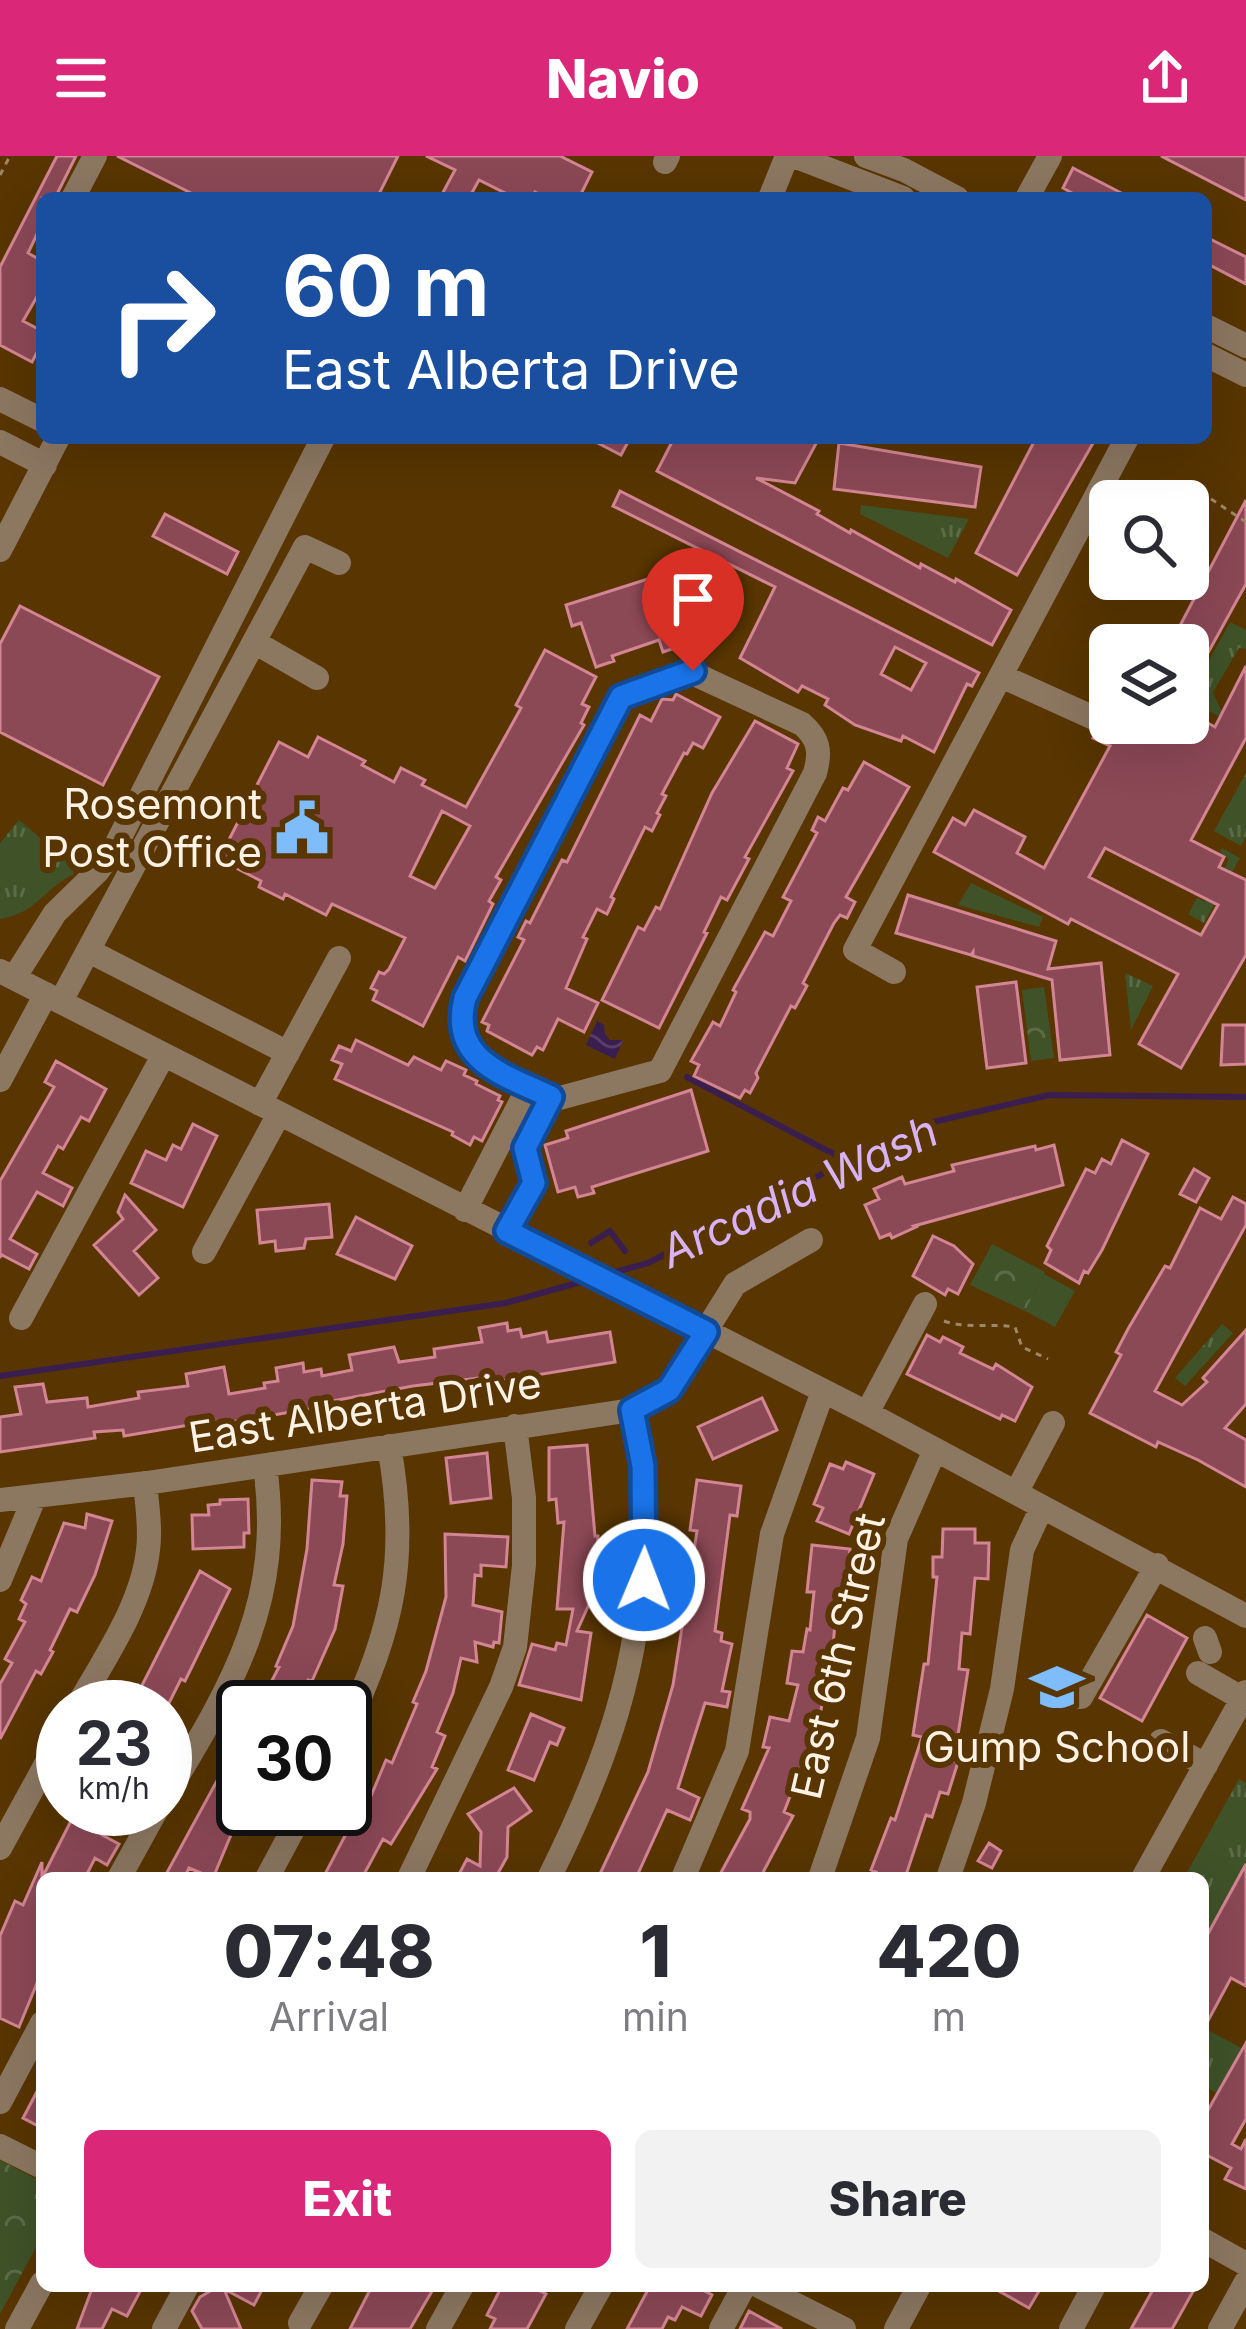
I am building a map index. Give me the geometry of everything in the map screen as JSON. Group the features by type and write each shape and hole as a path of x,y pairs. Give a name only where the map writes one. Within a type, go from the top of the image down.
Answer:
{"street":[{"path":"77,192 95,156"},
{"path":"773,192 790,156 887,192"},
{"path":"866,156 946,192"},
{"path":"1030,192 1050,156"},
{"path":"1212,331 1243,356"},
{"path":"1212,355 1243,356"},
{"path":"0,399 36,417"},
{"path":"0,442 44,465"},
{"path":"0,550 55,444"},
{"path":"320,444 114,849 7,975 867,1413 1246,1616"},
{"path":"1105,480 1124,444"},
{"path":"894,972 855,950 1089,510"},
{"path":"0,1079 89,951 304,547 339,563"},
{"path":"254,642 317,678"},
{"path":"465,1210 498,1146 540,1092 660,1071 815,773 819,747 802,724 688,671 621,697 465,998 453,1033 471,1053 540,1092"},
{"path":"1001,676 1089,716"},
{"path":"89,951 288,1053"},
{"path":"204,1252 270,1109 288,1053 339,958"},
{"path":"21,1318 163,1055"},
{"path":"507,1231 534,1183 525,1148 540,1092"},
{"path":"498,1146 529,1164"},
{"name":"East Alberta Drive","path":"0,1500 265,1466 632,1410 669,1390 734,1284 812,1240"},
{"path":"867,1413 934,1312"},
{"path":"685,1872 736,1751 772,1534 823,1391"},
{"path":"552,1872 610,1742 636,1646 644,1580 645,1508 639,1434 632,1410"},
{"path":"1016,1493 1053,1423"},
{"path":"412,1872 501,1687 514,1647 524,1565 524,1498 515,1426"},
{"path":"367,1680 385,1638 399,1564 389,1446"},
{"name":"East 6th Street","path":"822,1872 868,1738 896,1539 934,1452"},
{"path":"192,1751 224,1697 256,1623 271,1507 265,1466"},
{"path":"91,1680 145,1569 150,1526 145,1483"},
{"path":"0,1580 34,1496"},
{"path":"950,1872 974,1803 1002,1689 1022,1550 1042,1507"},
{"path":"1081,1697 1157,1565"},
{"path":"1146,1872 1244,1695 1204,1654"},
{"path":"1160,1742 1206,1765"},
{"path":"0,1848 36,1782"},
{"path":"122,1872 142,1836"},
{"path":"270,1872 290,1836"},
{"path":"0,2102 36,2034"},
{"path":"0,2146 36,2164"},
{"path":"1209,2243 1246,2264"},
{"path":"1220,2329 1246,2282"},
{"path":"17,2329 37,2292"},
{"path":"164,2329 184,2292"},
{"path":"300,2323 318,2292"},
{"path":"438,2329 459,2292"},
{"path":"577,2329 598,2292"},
{"path":"721,2329 741,2292"},
{"path":"771,2292 844,2329"},
{"path":"896,2329 917,2292"},
{"path":"1071,2329 1091,2292"}],"path":[{"path":"0,175 10,156"},
{"path":"1211,499 1246,522"},
{"path":"934,1312 957,1326 988,1322 1015,1327 1022,1347 1048,1359"}],"green space":[{"path":"861,505 969,519 948,558 860,514"},
{"path":"1230,622 1246,630 1246,649 1239,648 1213,692 1225,720 1209,711 1209,660"},
{"path":"1246,773 1246,836 1241,846 1214,831"},
{"path":"19,820 68,861 74,874 23,912 0,919 0,843"},
{"path":"1222,848 1240,858 1204,923 1188,914 1197,898 1205,902 1229,859 1220,852"},
{"path":"971,883 1043,917 1039,927 958,905"},
{"path":"1125,973 1153,986 1131,1030"},
{"path":"1044,987 1054,1058 1031,1061 1022,990"},
{"path":"992,1244 1045,1272 1025,1311 970,1285"},
{"path":"1044,1274 1075,1291 1055,1327 1025,1311"},
{"path":"1222,1324 1233,1333 1185,1386 1175,1378"},
{"path":"1239,1779 1246,1783 1246,1864 1209,1932 1209,1872 1187,1872"},
{"path":"1209,2031 1243,2049 1218,2094 1209,2089"},
{"path":"0,2160 36,2179 36,2247 0,2314"}],"water":[{"path":"597,1021 610,1040 623,1040 615,1059 586,1045"}],"building":[{"path":"57,156 76,156 58,192 39,192"},
{"path":"117,156 398,156 380,192 189,192"},
{"path":"426,156 560,156 592,172 582,192 503,192 479,180 472,192 443,192 455,170"},
{"path":"1161,156 1246,156 1246,200"},
{"path":"1073,168 1119,192 1070,192 1063,188"},
{"path":"36,197 36,236 28,253 36,258 36,298 23,321 36,328 32,362 0,345 0,267"},
{"path":"1212,240 1246,257 1246,284 1212,266"},
{"path":"600,444 627,444 621,455"},
{"path":"671,444 816,444 795,483 756,478 850,533 920,568 921,564 956,579 1011,610 992,645 657,471"},
{"path":"839,444 981,467 975,507 834,489"},
{"path":"1033,444 1093,444 1017,575 976,553"},
{"path":"620,491 979,673 972,686 967,684 934,752 903,736 901,741 855,725 825,705 828,699 802,686 798,692 740,658 775,587 613,506","holes":["895,647 926,663 911,690 881,674"]},
{"path":"1246,500 1246,584 1209,651 1209,624 1181,624 1193,600 1209,600 1209,570"},
{"path":"165,514 238,552 227,574 153,536"},
{"path":"709,570 730,629 663,652 659,640 612,656 614,661 596,667 581,623 572,626 566,605 651,578 645,590"},
{"path":"20,606 159,677 103,785 0,732 0,644"},
{"path":"545,650 596,677 582,704 589,707 584,725 496,877 501,880 489,901 493,904 465,961 458,957 423,1026 373,1000 377,991 371,988 379,972 389,969 405,938 332,904 326,915 285,894 283,899 259,887 261,881 219,859 279,742 308,757 318,737 394,782 401,768 425,780 422,785 466,807 521,708 516,705","holes":["442,811 470,826 435,888 410,876"]},
{"path":"1246,666 1246,738 1191,840 1224,857 1219,867 1246,880 1246,955 1181,1068 1139,1044 1178,974 1071,919 1068,924 934,852 953,818 965,825 974,810 1025,837 1017,853 1044,868 1110,746 1106,744 1209,744 1209,724 1215,727","holes":["1105,848 1218,905 1201,935 1089,877"]},
{"path":"676,694 720,717 703,748 693,743 684,753 662,794 666,796 660,815 652,831 645,827 607,914 597,909 583,937 587,939 566,988 598,1003 584,1032 558,1019 543,1050 537,1047 532,1055 487,1031 489,1025 482,1022 524,940 518,937 526,921 530,923 562,860 567,862 640,715 651,721 662,699 673,700"},
{"path":"755,721 798,744 787,768 793,771 727,900 721,897 659,1028 602,1000 638,927 644,930 656,907 660,909 712,793"},
{"path":"864,762 909,787 846,897 855,902 847,918 840,915 834,923 803,983 807,986 795,1008 791,1006 750,1093 745,1090 740,1098 694,1076 699,1065 691,1061 713,1022 720,1026 733,990 765,932 773,936 791,901 783,897 817,833 812,830 818,817 825,821"},
{"path":"908,895 1056,941 1048,969 1101,963 1110,1055 1060,1060 1052,980 973,956 973,952 896,933"},
{"path":"1016,982 1026,1063 987,1068 977,987"},
{"path":"1223,1025 1246,1025 1246,1064 1221,1065"},
{"path":"356,1040 408,1065 414,1057 441,1070 446,1061 500,1096 502,1102 482,1141 474,1137 470,1145 453,1132 335,1079 342,1064 332,1060 339,1046 351,1051"},
{"path":"56,1061 106,1089 89,1121 81,1117 43,1173 72,1188 63,1206 37,1192 10,1239 37,1254 29,1269 0,1257 0,1181 54,1087 45,1082"},
{"path":"691,1090 708,1151 592,1187 594,1193 578,1197 575,1187 558,1192 545,1145 568,1138 566,1131"},
{"path":"193,1124 217,1136 183,1207 131,1183 146,1151 166,1160 173,1145 181,1149"},
{"path":"1122,1140 1148,1154 1102,1250 1079,1283 1045,1263 1051,1250 1047,1246 1086,1169 1095,1173 1102,1159 1111,1164"},
{"path":"1054,1145 1063,1185 914,1226 892,1238 890,1234 880,1238 865,1205 879,1199 874,1189 902,1177 905,1184 954,1171 952,1165"},
{"path":"1194,1169 1209,1178 1196,1202 1180,1194"},
{"path":"125,1195 156,1230 134,1251 158,1278 139,1295 94,1245 123,1219 118,1212"},
{"path":"1233,1197 1246,1204 1246,1225 1155,1391 1182,1405 1207,1382 1203,1378 1246,1330 1246,1404 1225,1428 1246,1440 1246,1487 1198,1460 1158,1442 1156,1447 1090,1413 1121,1355 1116,1352 1128,1329 1165,1266 1170,1268 1200,1208 1221,1219"},
{"path":"329,1204 332,1237 306,1239 304,1248 276,1251 275,1241 260,1243 257,1210"},
{"path":"356,1217 412,1246 395,1279 337,1254"},
{"path":"933,1236 954,1246 973,1264 958,1294 948,1289 945,1295 913,1276"},
{"path":"507,1323 508,1331 520,1329 522,1337 546,1332 548,1342 610,1332 615,1362 489,1383 488,1377 413,1386 195,1428 195,1424 124,1436 123,1430 94,1432 95,1438 0,1452 0,1417 21,1414 15,1387 43,1384 47,1402 87,1398 88,1407 139,1398 138,1392 188,1386 186,1374 224,1367 229,1394 265,1388 264,1383 278,1381 276,1368 303,1363 304,1372 321,1369 322,1376 352,1370 349,1355 394,1347 399,1362 435,1357 434,1349 482,1342 479,1328"},
{"path":"927,1335 940,1342 943,1337 963,1347 960,1353 993,1369 996,1364 1032,1387 1015,1421 1002,1415 1000,1419 907,1374"},
{"path":"762,1398 777,1430 713,1459 698,1427"},
{"path":"587,1445 598,1536 595,1591 577,1631 591,1633 581,1700 519,1685 532,1644 555,1650 557,1643 566,1645 573,1609 557,1609 564,1522 558,1523 556,1499 549,1500 549,1448"},
{"path":"487,1453 491,1498 451,1503 446,1458"},
{"path":"846,1462 874,1474 849,1534 817,1521 823,1508 814,1504 830,1464 843,1469"},
{"path":"312,1480 342,1482 340,1496 347,1496 334,1585 343,1586 335,1629 312,1680 272,1680 293,1626 307,1549"},
{"path":"697,1480 741,1486 737,1516 730,1515 715,1631 722,1633 721,1641 732,1644 722,1691 730,1692 727,1707 705,1703 678,1788 699,1798 690,1820 667,1810 639,1872 601,1872 648,1772 673,1685 697,1531 690,1530"},
{"path":"248,1499 249,1533 244,1533 244,1547 193,1549 192,1515 209,1515 208,1505 220,1504 220,1500"},
{"path":"87,1514 112,1521 95,1575 77,1612 70,1609 53,1652 41,1674 36,1671 0,1739 0,1684 12,1663 5,1659 25,1622 19,1619 26,1604 21,1600 32,1577 41,1581 64,1523 85,1528"},
{"path":"943,1529 975,1529 975,1543 989,1543 988,1579 975,1578 970,1634 962,1633 959,1669 968,1670 954,1761 958,1762 948,1794 940,1792 932,1817 926,1815 907,1872 876,1872 871,1870 891,1818 895,1820 922,1737 913,1735 924,1664 928,1664 937,1577 933,1577 933,1557 942,1557"},
{"path":"445,1534 508,1537 506,1567 481,1565 481,1576 475,1575 473,1605 502,1612 499,1643 494,1642 493,1647 475,1642 477,1662 461,1658 437,1732 445,1736 432,1767 437,1769 391,1844 383,1839 365,1872 326,1872 345,1836 372,1836 372,1794 386,1760 392,1763 426,1671 446,1597"},
{"path":"812,1545 850,1549 843,1613 836,1613 829,1689 825,1689 812,1757 806,1755 784,1812 793,1816 763,1872 721,1872 750,1819 750,1812 742,1809 769,1748 763,1747 770,1717 789,1721 798,1685 787,1683 792,1651 803,1652 810,1630 814,1592 807,1592"},
{"path":"200,1571 230,1589 185,1680 145,1680"},
{"path":"1147,1615 1187,1638 1142,1721 1100,1698"},
{"path":"531,1714 564,1728 557,1745 550,1742 534,1780 508,1770"},
{"path":"216,1783 216,1836 230,1836 216,1872 189,1868 167,1872 187,1836 192,1836 192,1827"},
{"path":"514,1788 531,1811 508,1827 507,1857 499,1872 460,1872 467,1859 480,1866 481,1832 468,1814"},
{"path":"63,1836 104,1836 119,1844 107,1865 95,1858 88,1872 45,1872"},
{"path":"989,1843 1001,1851 992,1868 978,1861"},
{"path":"1246,1864 1246,1986 1231,1978 1209,2019 1209,1932"},
{"path":"36,1876 36,1986 19,2027 0,2018 0,1936 15,1901 23,1905"},
{"path":"1246,2043 1246,2119 1232,2144 1241,2149 1246,2139 1246,2189 1225,2179 1231,2168 1209,2156 1209,2108"},
{"path":"36,2093 36,2125 23,2118"},
{"path":"91,2292 140,2292 127,2316 112,2309 102,2329 77,2329"},
{"path":"225,2292 241,2329 202,2329 192,2311 200,2297"},
{"path":"230,2292 261,2292 254,2305"},
{"path":"369,2292 432,2292 410,2329 350,2329"},
{"path":"499,2292 546,2294 527,2329 490,2329 495,2319 487,2315"},
{"path":"647,2292 712,2295 701,2316 682,2307 675,2320 668,2317 662,2329 627,2329"},
{"path":"1001,2292 1038,2292 1029,2308"},
{"path":"1152,2292 1193,2292 1172,2329 1131,2329"},
{"path":"749,2311 782,2329 740,2329"}],"waterway":[{"path":"687,1077 847,1161"},
{"name":"Arcadia Wash","path":"612,1273 648,1263 916,1126 1049,1095 1246,1097"},
{"path":"591,1243 610,1231 625,1251"},
{"name":"Arcadia Wash","path":"0,1376 506,1303 588,1280"}],"place":[{"name":"Rosemont Post Office","path":"302,828"},
{"name":"Gump School","path":"1057,1687"}],"route":[{"path":"644,1580 643,1466 632,1410 669,1390 706,1332 507,1231 534,1183 525,1148 551,1097 471,1053 459,1022 465,998 621,697 693,671"}]}
